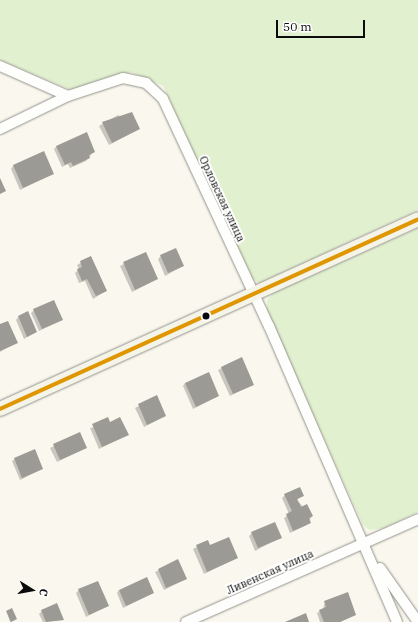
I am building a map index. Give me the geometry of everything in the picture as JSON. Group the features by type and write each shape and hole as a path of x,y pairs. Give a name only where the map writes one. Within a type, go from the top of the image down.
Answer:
{"street":[{"path":"0,66 68,96"},
{"name":"Орловская улица","path":"0,129 68,96 123,78 146,83 169,111 254,296 364,543"},
{"path":"0,409 254,296 418,219"},
{"name":"Ливенская улица","path":"186,622 418,519"},
{"path":"364,543 397,622"},
{"path":"364,543 418,622"}],"green space":[{"path":"0,0 418,0 418,210 259,283 252,278 163,86 131,72 72,90 0,60"},
{"path":"418,228 418,512 384,528 369,530 363,525 267,311 267,300 273,293"}],"building":[{"path":"132,112 140,129 112,143 102,122"},
{"path":"87,132 95,152 89,155 90,158 73,166 71,162 65,165 56,146"},
{"path":"44,151 54,174 23,188 13,165"},
{"path":"0,178 6,191 0,194"},
{"path":"176,248 184,266 168,273 160,255"},
{"path":"146,252 158,279 135,290 123,262"},
{"path":"91,256 107,291 96,296 87,279 82,281 77,269 82,267 80,261"},
{"path":"54,300 63,320 42,329 33,309"},
{"path":"28,311 37,332 27,337 18,316"},
{"path":"8,321 18,343 0,351 0,324"},
{"path":"242,357 254,385 233,394 221,367"},
{"path":"209,372 219,396 196,407 185,383"},
{"path":"157,395 166,416 147,425 138,404"},
{"path":"108,417 110,422 120,417 129,435 102,447 92,424"},
{"path":"80,432 87,448 60,460 53,444"},
{"path":"35,449 43,469 22,478 14,458"},
{"path":"300,487 304,496 297,499 301,507 307,504 313,516 309,518 311,523 293,531 286,514 292,511 284,494"},
{"path":"275,522 282,538 258,548 251,532"},
{"path":"229,537 238,558 207,572 196,545 208,540 210,545"},
{"path":"178,559 187,579 166,588 158,569"},
{"path":"147,577 154,593 126,606 119,590"},
{"path":"98,581 109,606 89,615 78,589"},
{"path":"348,592 356,615 340,622 324,622 319,610 326,607 324,601"},
{"path":"57,603 64,620 46,622 41,610"},
{"path":"12,608 17,619 11,622 6,611"},
{"path":"306,613 309,622 285,622"}],"transit line":[{"path":"0,409 418,219"}]}
